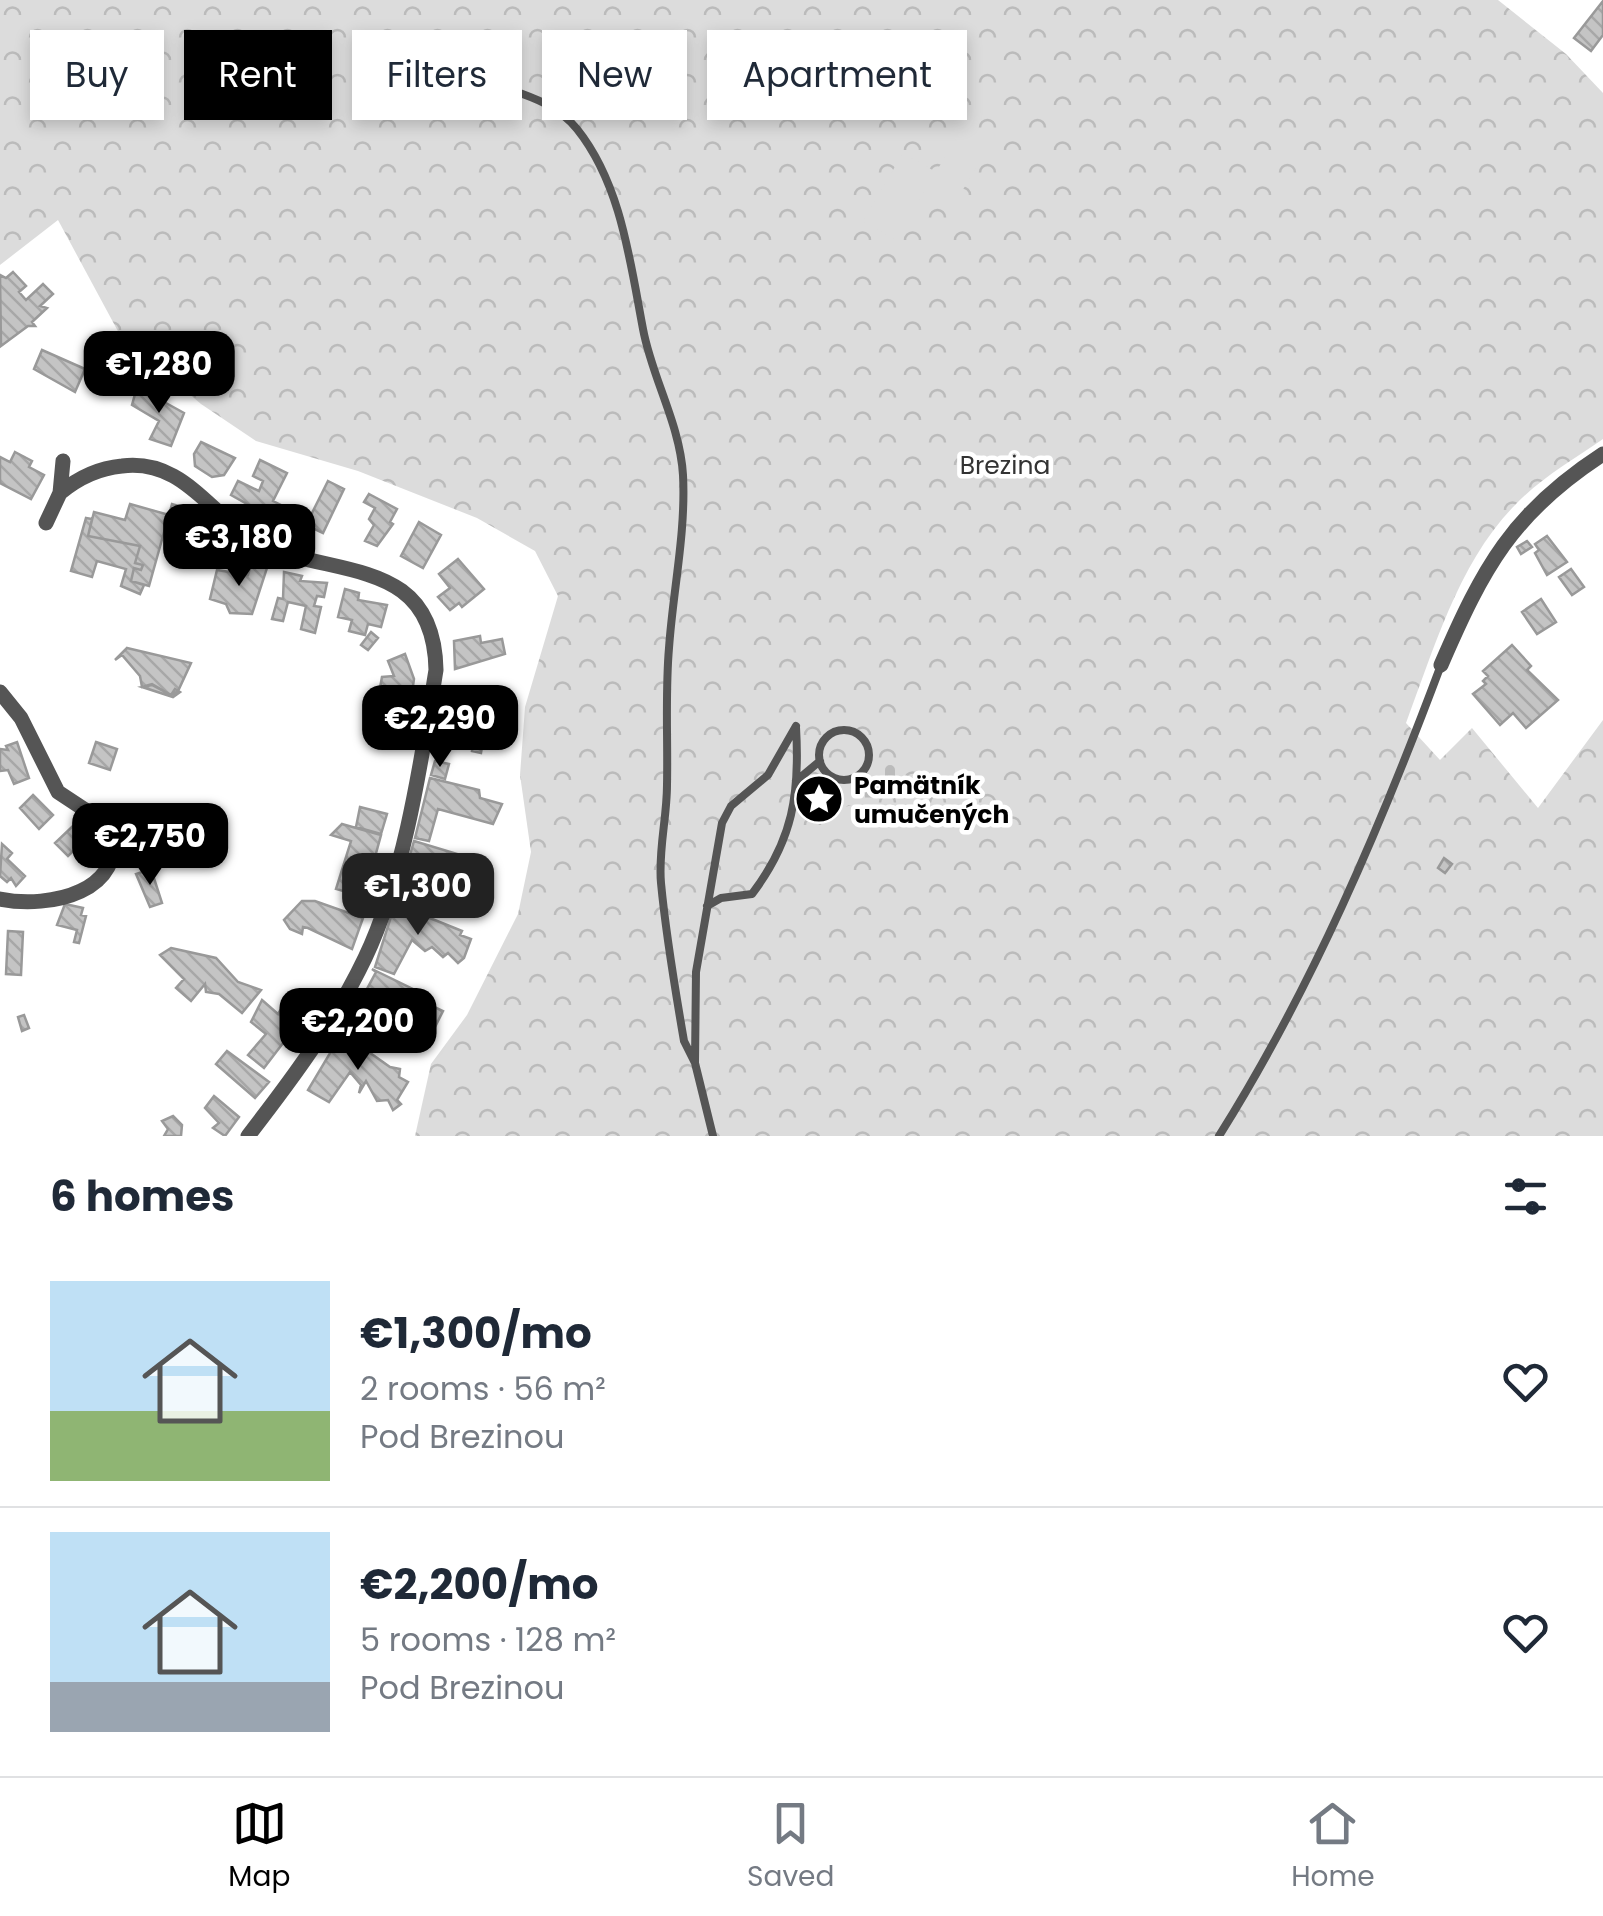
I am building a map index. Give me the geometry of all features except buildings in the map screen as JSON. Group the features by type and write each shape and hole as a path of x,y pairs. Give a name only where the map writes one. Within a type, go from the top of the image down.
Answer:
{"street":[{"path":"1441,665 1476,584 1524,515 1552,489 1603,454"},
{"path":"46,523 60,493 63,462"},
{"path":"60,493 99,467 134,464 164,469 264,545 383,578 419,609 436,643 436,670 407,829 366,956 309,1056 248,1136"},
{"path":"0,692 21,718 58,792 112,827 116,857 102,879 86,889 48,899 0,900"}],"lane":[{"path":"457,40 468,45 472,56 464,70 453,72 442,64 446,44 457,40"},
{"path":"522,94 544,100 562,113 586,142 617,211 633,267 646,349 683,470 684,518 669,651 660,880 684,1041 695,1062 713,1136"},
{"path":"1219,1136 1314,968 1376,830 1441,665"},
{"path":"695,1062 696,972 706,906 722,823 731,806 768,774 796,726 796,781 786,840 752,894 706,906"},
{"path":"796,781 820,761 822,742 839,730 860,735 868,746 866,767 848,780 834,778 820,761"},
{"path":"116,857 147,843"}],"green space":[{"name":"Brezina","path":"0,0 1498,0 1566,54 1603,93 1603,439 1536,486 1496,527 1450,607 1406,723 1440,760 1472,728 1538,808 1603,720 1603,1136 415,1136 431,1064 467,1015 518,914 531,852 520,775 525,707 558,596 535,551 477,518 358,471 256,441 201,404 120,335 58,220 0,265"},
{"path":"964,125 992,141 952,208 924,192 895,240 863,221 903,153 936,172"},
{"path":"888,759 907,772 873,798 836,810 833,787 865,777"}],"place":[{"name":"Pamätník umučených","path":"819,799"}]}
